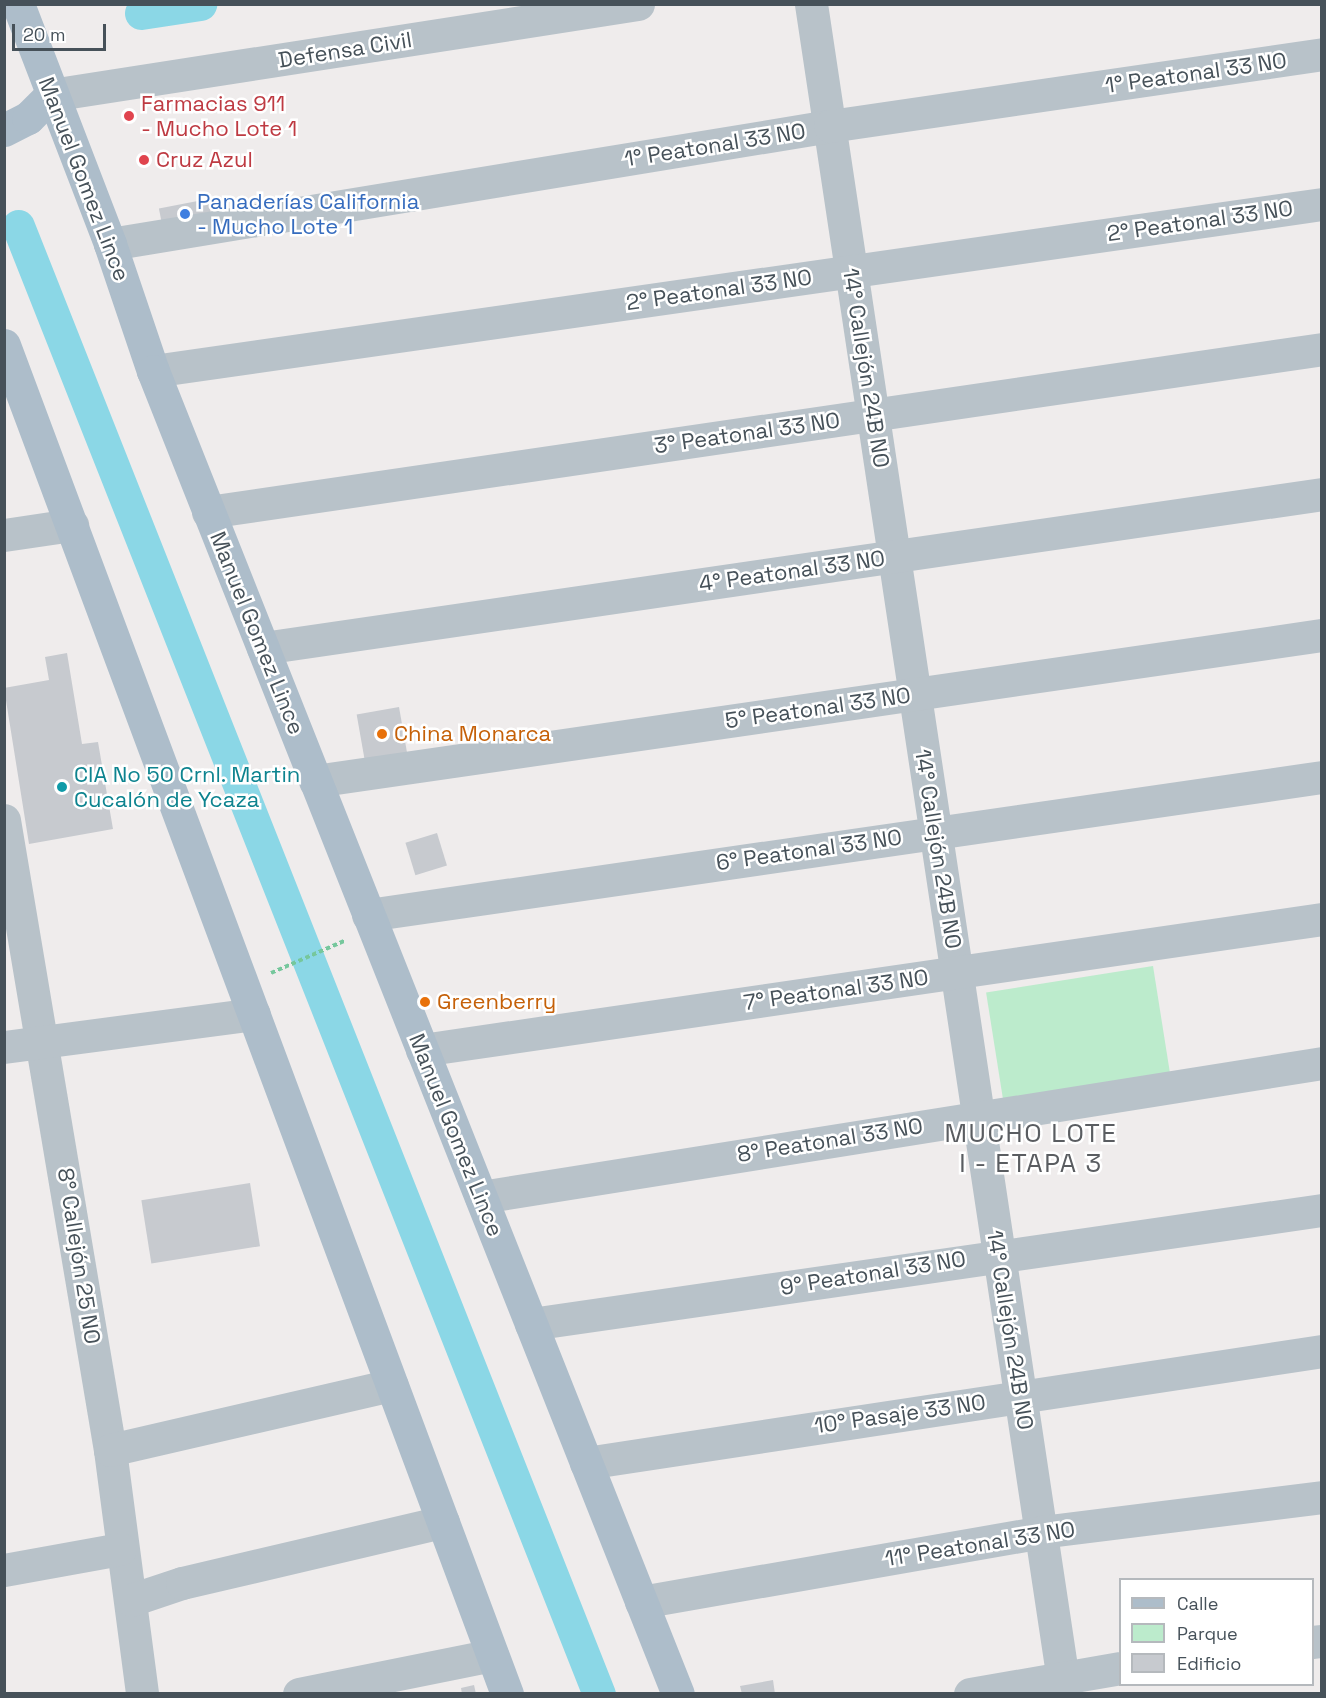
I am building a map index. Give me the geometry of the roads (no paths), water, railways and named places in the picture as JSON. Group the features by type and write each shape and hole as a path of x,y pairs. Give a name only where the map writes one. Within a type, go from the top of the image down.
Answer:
{"main road":[{"name":"Manuel Gomez Lince","path":"18,4 48,88 110,244 153,371 208,512 678,1694"},
{"path":"16,124 48,88"},
{"path":"4,345 507,1694"}],"street":[{"name":"Defensa Civil","path":"48,88 638,4"},
{"name":"14° Callejón 24B NO","path":"811,4 1064,1685"},
{"name":"1° Peatonal 33 NO","path":"110,244 831,126 1322,54"},
{"name":"2° Peatonal 33 NO","path":"153,371 1322,204"},
{"name":"3° Peatonal 33 NO","path":"208,512 1322,349"},
{"name":"4° Peatonal 33 NO","path":"262,648 1322,494"},
{"path":"4,535 72,525"},
{"name":"5° Peatonal 33 NO","path":"315,781 1322,635"},
{"name":"6° Peatonal 33 NO","path":"368,915 1322,777"},
{"name":"8° Callejón 25 NO","path":"4,820 45,1042 110,1450 120,1549 131,1600 142,1694"},
{"name":"7° Peatonal 33 NO","path":"423,1050 1322,919"},
{"path":"4,1047 254,1014"},
{"name":"8° Peatonal 33 NO","path":"481,1197 1322,1063"},
{"name":"9° Peatonal 33 NO","path":"531,1324 999,1254 1322,1210"},
{"name":"10° Pasaje 33 NO","path":"586,1462 1322,1351"},
{"path":"110,1450 392,1385"},
{"name":"11° Peatonal 33 NO","path":"640,1602 1041,1532 1322,1497"},
{"path":"131,1600 182,1583 444,1522"},
{"path":"4,1570 120,1549"},
{"path":"299,1694 492,1654"},
{"path":"970,1694 1064,1685 1119,1668"}],"waterway":[{"path":"141,13 200,4"},
{"path":"18,226 599,1694"}],"place":[{"name":"Farmacias 911 - Mucho Lote 1","path":"129,116"},
{"name":"Cruz Azul","path":"144,160"},
{"name":"Panaderías California - Mucho Lote 1","path":"185,214"},
{"name":"China Monarca","path":"382,734"},
{"name":"CIA No 50 Crnl. Martin Cucalón de Ycaza","path":"62,787"},
{"name":"Greenberry","path":"425,1002"}],"district":[{"name":"MUCHO LOTE I - ETAPA 3","path":"1031,1149"}]}
